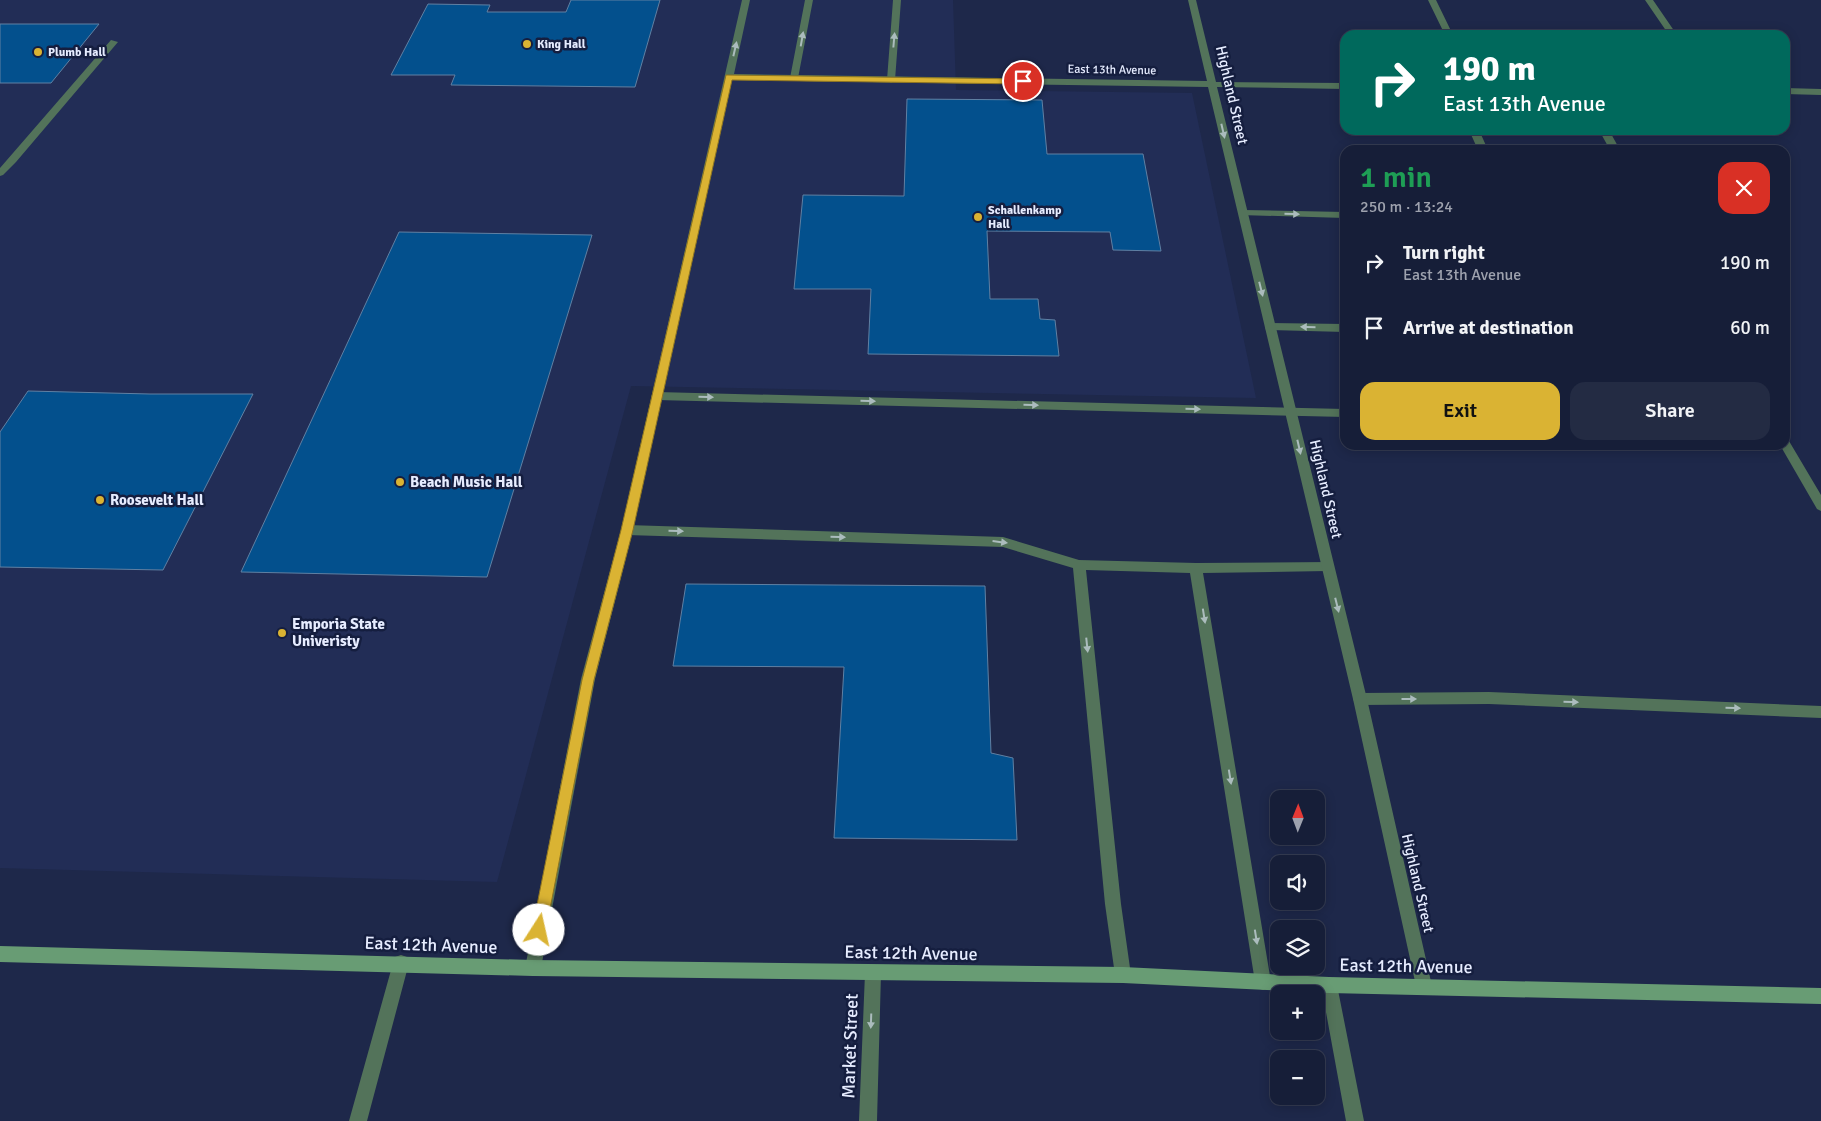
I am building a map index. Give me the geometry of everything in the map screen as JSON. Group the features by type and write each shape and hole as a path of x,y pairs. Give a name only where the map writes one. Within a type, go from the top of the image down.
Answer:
{"main road":[{"name":"East 12th Avenue","path":"0,954 401,963 533,968 1123,975 1329,985 1821,996"}],"street":[{"path":"533,968 588,680 627,530 746,0"},
{"path":"794,78 809,0"},
{"path":"891,80 897,0"},
{"name":"Highland Street","path":"1192,0 1360,699 1424,986"},
{"path":"1432,0 1447,30"},
{"path":"1649,0 1670,30"},
{"path":"0,173 114,42"},
{"name":"East 13th Avenue","path":"729,77 1340,86"},
{"path":"1790,91 1821,92"},
{"path":"1243,213 1340,215"},
{"path":"1270,327 1340,328"},
{"path":"657,396 1340,413"},
{"path":"1788,450 1821,506"},
{"path":"627,530 1003,542 1079,565 1196,568 1327,566"},
{"path":"1079,565 1113,904 1123,975"},
{"path":"1196,568 1263,982"},
{"path":"1360,699 1489,698 1821,712"},
{"path":"358,1121 401,963"},
{"name":"Market Street","path":"868,1121 873,972"},
{"path":"1329,985 1355,1121"}],"shaded area":[{"name":"Emporia State Univeristy","path":"0,0 953,0 956,90 1192,93 1256,398 631,386 497,882 0,868"}],"building":[{"name":"King Hall","path":"571,0 660,0 635,87 451,85 455,75 391,75 428,4 490,5 487,12 566,12"},
{"name":"Plumb Hall","path":"0,24 99,24 51,83 0,83"},
{"name":"Schallenkamp Hall","path":"907,99 1042,100 1047,154 1143,154 1161,251 1113,250 1110,232 987,231 990,299 1038,299 1040,319 1055,320 1059,356 868,354 871,289 794,289 803,195 904,196"},
{"name":"Beach Music Hall","path":"399,232 592,235 487,577 241,572"},
{"name":"Roosevelt Hall","path":"28,391 253,394 163,570 0,567 0,432"},
{"path":"686,584 985,586 991,753 1013,758 1017,840 834,838 844,667 673,666"}],"place":[{"name":"King Hall","path":"527,44"},
{"name":"Plumb Hall","path":"38,52"},
{"name":"Schallenkamp Hall","path":"978,217"},
{"name":"Beach Music Hall","path":"400,482"},
{"name":"Roosevelt Hall","path":"100,500"},
{"name":"Emporia State Univeristy","path":"282,633"}],"route":[{"path":"539,930 588,680 627,530 729,77 1023,81"}]}
